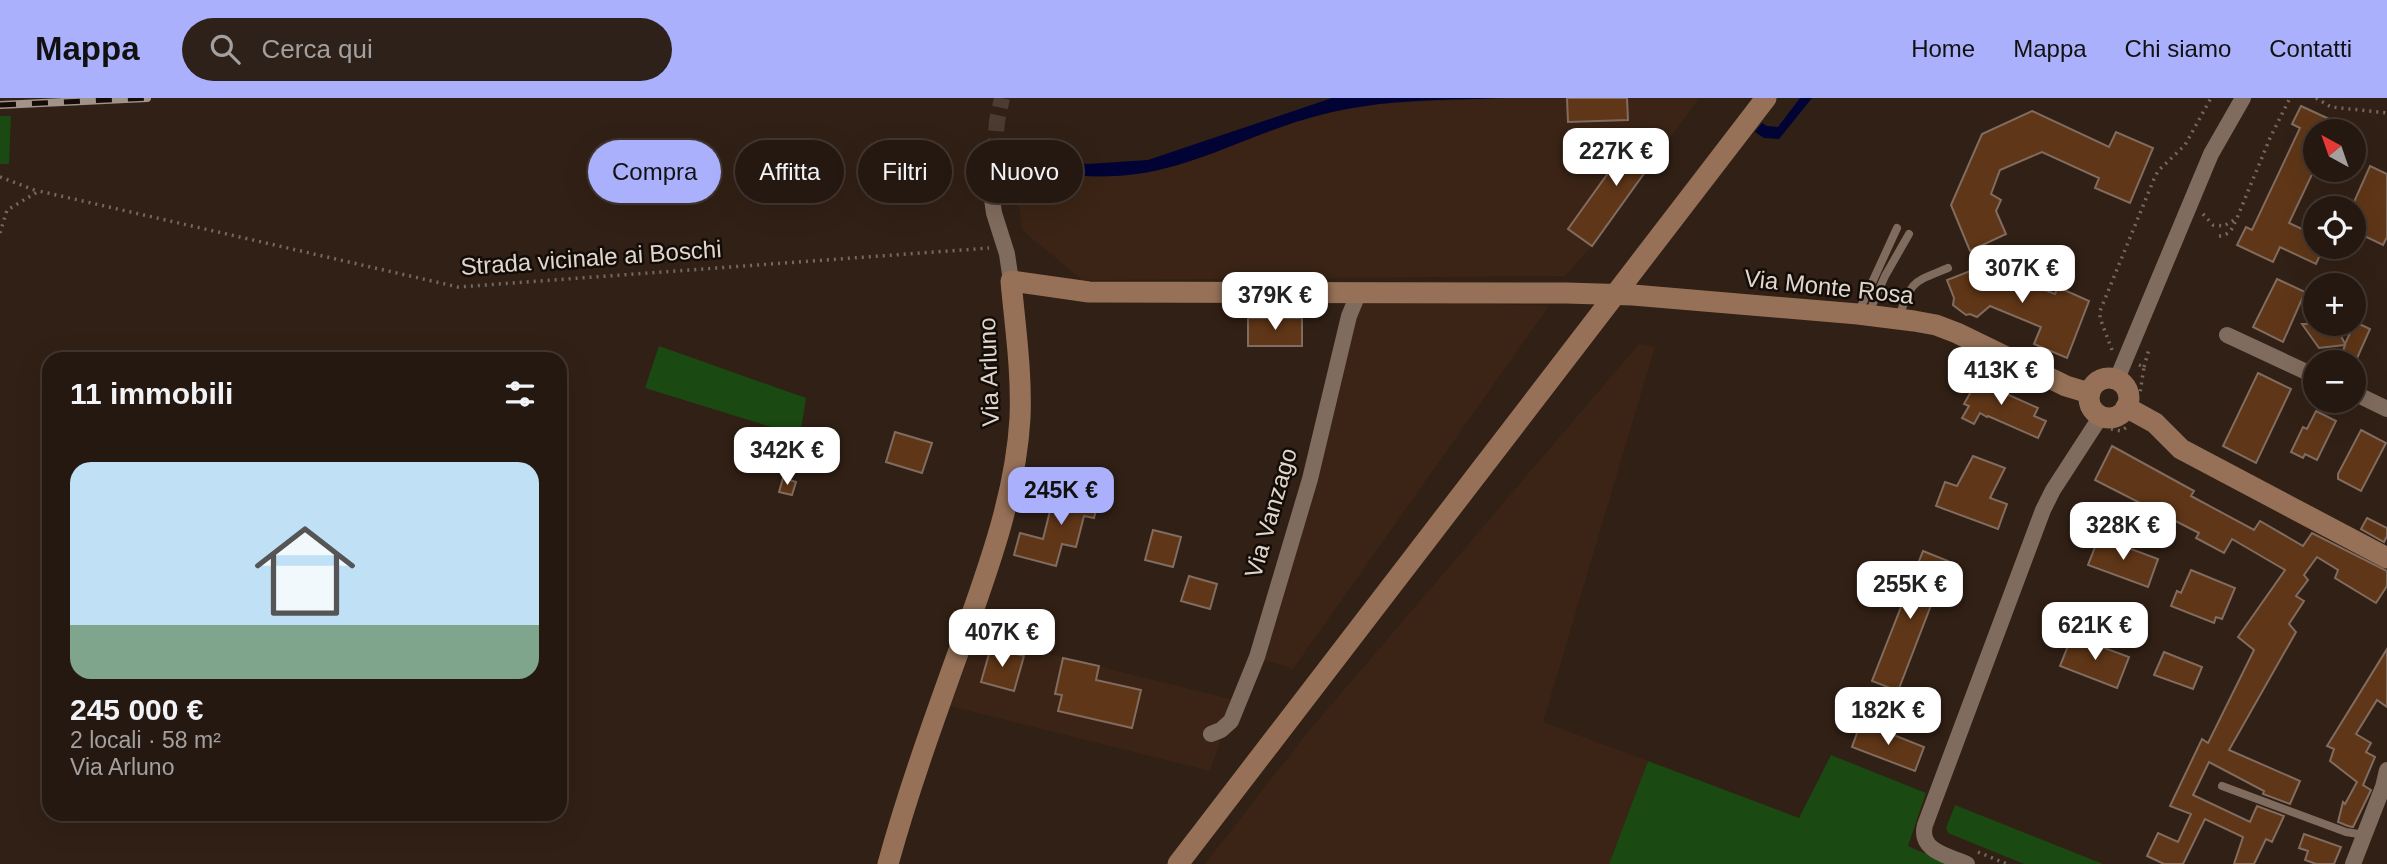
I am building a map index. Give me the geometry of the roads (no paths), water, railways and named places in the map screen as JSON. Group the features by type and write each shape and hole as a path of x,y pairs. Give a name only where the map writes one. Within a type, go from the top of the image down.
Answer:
{"street":[{"path":"1178,864 1766,98"},
{"path":"2117,379 2211,154 2243,98"},
{"name":"Via Arluno","path":"888,864 914,779 990,564 1009,489 1020,418 1019,364 1011,281 993,203"},
{"path":"1011,281 1089,292 1359,292"},
{"name":"Via Monte Rosa","path":"1359,292 1633,295 1863,314 1936,325 2066,386 2089,393"},
{"name":"Via Vanzago","path":"1211,734 1221,730 1236,713 1257,657 1310,479 1349,316 1359,292"},
{"path":"2227,335 2303,370"},
{"path":"2137,408 2107,418 2101,416 2090,404 2089,393 2092,386 2103,378 2117,379 2122,382 2137,408 2181,449 2387,558"},
{"path":"2366,399 2387,409"},
{"path":"1969,857 1930,848 1924,837 1925,825 2047,500 2101,416"},
{"path":"2353,864 2383,788 2387,770"}],"lane":[{"path":"1863,314 1897,228"},
{"path":"1863,314 1909,234"},
{"path":"1898,319 1909,288 1916,282 1948,268"},
{"path":"2222,786 2346,832 2365,835"}],"tunnel":[{"path":"995,140 1002,98"}],"railway":[{"path":"0,105 147,98"}]}
